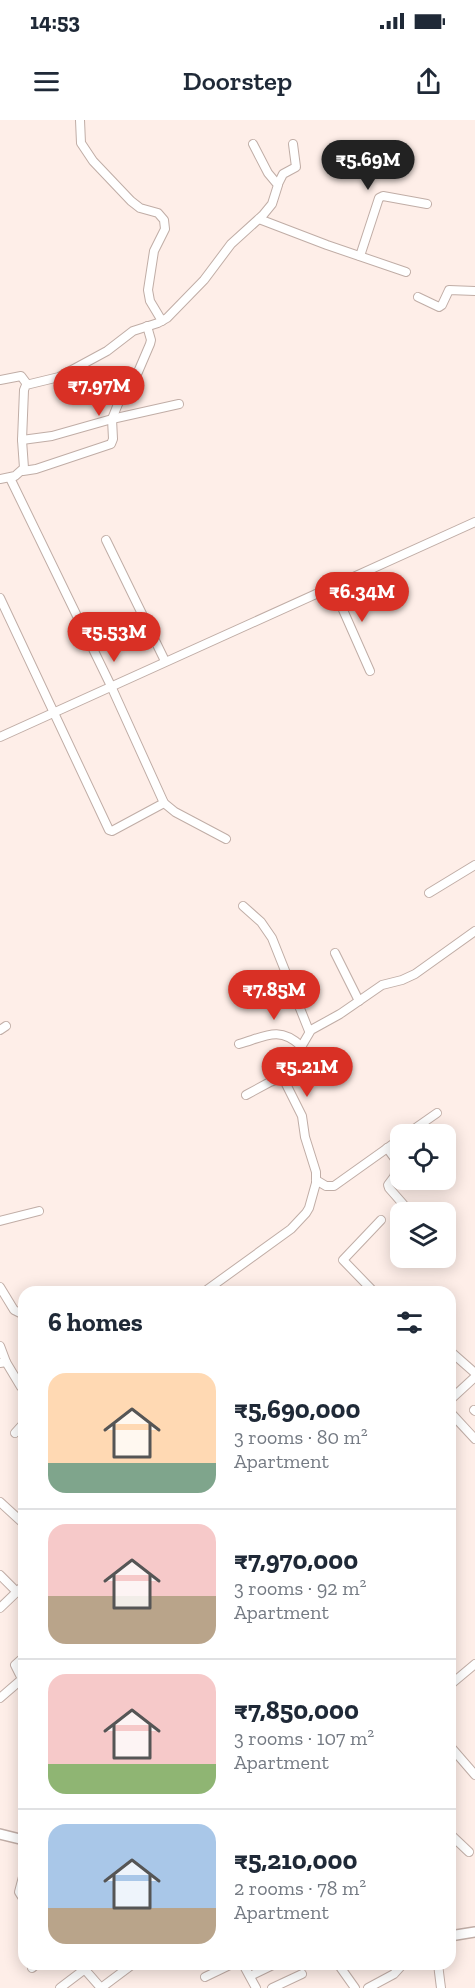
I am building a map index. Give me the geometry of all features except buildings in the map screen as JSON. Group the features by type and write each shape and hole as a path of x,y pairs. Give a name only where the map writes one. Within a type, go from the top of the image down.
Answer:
{"street":[{"path":"80,120 81,143 93,161 136,206 158,213 164,220 165,229 154,251 148,290 150,301 162,321"},
{"path":"253,144 268,173 278,184"},
{"path":"23,471 25,465 22,440 24,390 27,384 59,376 107,351 133,331 162,321 174,312 204,280 237,238 272,204 283,174 296,167 293,144"},
{"path":"360,256 379,198 383,196 427,204"},
{"path":"259,219 406,272"},
{"path":"418,297 439,307 449,290 475,291"},
{"path":"0,479 10,478 23,471 36,469 109,445 113,440 112,419 118,404 138,372 150,344 147,326"},
{"path":"0,380 21,376 27,384"},
{"path":"22,440 52,436 112,419 179,404"},
{"path":"10,478 111,686 164,803 175,812 226,839"},
{"path":"0,737 475,522"},
{"path":"106,540 165,661"},
{"path":"332,585 370,671"},
{"path":"0,597 109,830 114,830 164,803"},
{"path":"429,893 475,866"},
{"path":"243,906 261,922 272,938 309,1031"},
{"path":"246,1095 283,1078 309,1031 340,1014 381,985 415,974 475,932"},
{"path":"335,953 359,1001"},
{"path":"239,1044 283,1034 291,1037 301,1046"},
{"path":"212,1286 282,1236 300,1221 309,1208 316,1180 302,1116 283,1078"},
{"path":"421,1124 437,1113"},
{"path":"316,1180 326,1186 334,1186 390,1146"},
{"path":"387,1148 398,1163 394,1177 388,1185 401,1202"},
{"path":"0,1221 39,1211"},
{"path":"368,1286 342,1260 381,1220"},
{"path":"0,1287 14,1310 18,1312"},
{"path":"0,1346 3,1363 18,1383"},
{"path":"456,1357 475,1375 456,1394"},
{"path":"456,1418 475,1439"},
{"path":"15,1433 18,1430"},
{"path":"0,1502 18,1518"},
{"path":"0,1575 17,1592 0,1608"},
{"path":"456,1680 475,1664"},
{"path":"0,1698 18,1682"},
{"path":"456,1753 475,1775"},
{"path":"0,1834 18,1838"},
{"path":"456,1840 469,1852"},
{"path":"456,1935 475,1932"},
{"path":"60,1988 79,1970"},
{"path":"86,1970 101,1988 125,1970"},
{"path":"205,1977 220,1970"},
{"path":"246,1970 256,1988"},
{"path":"250,1976 262,1970"},
{"path":"342,1970 355,1988"},
{"path":"368,1988 398,1970"},
{"path":"439,1970 441,1988"},
{"path":"272,1988 302,1974"}]}
